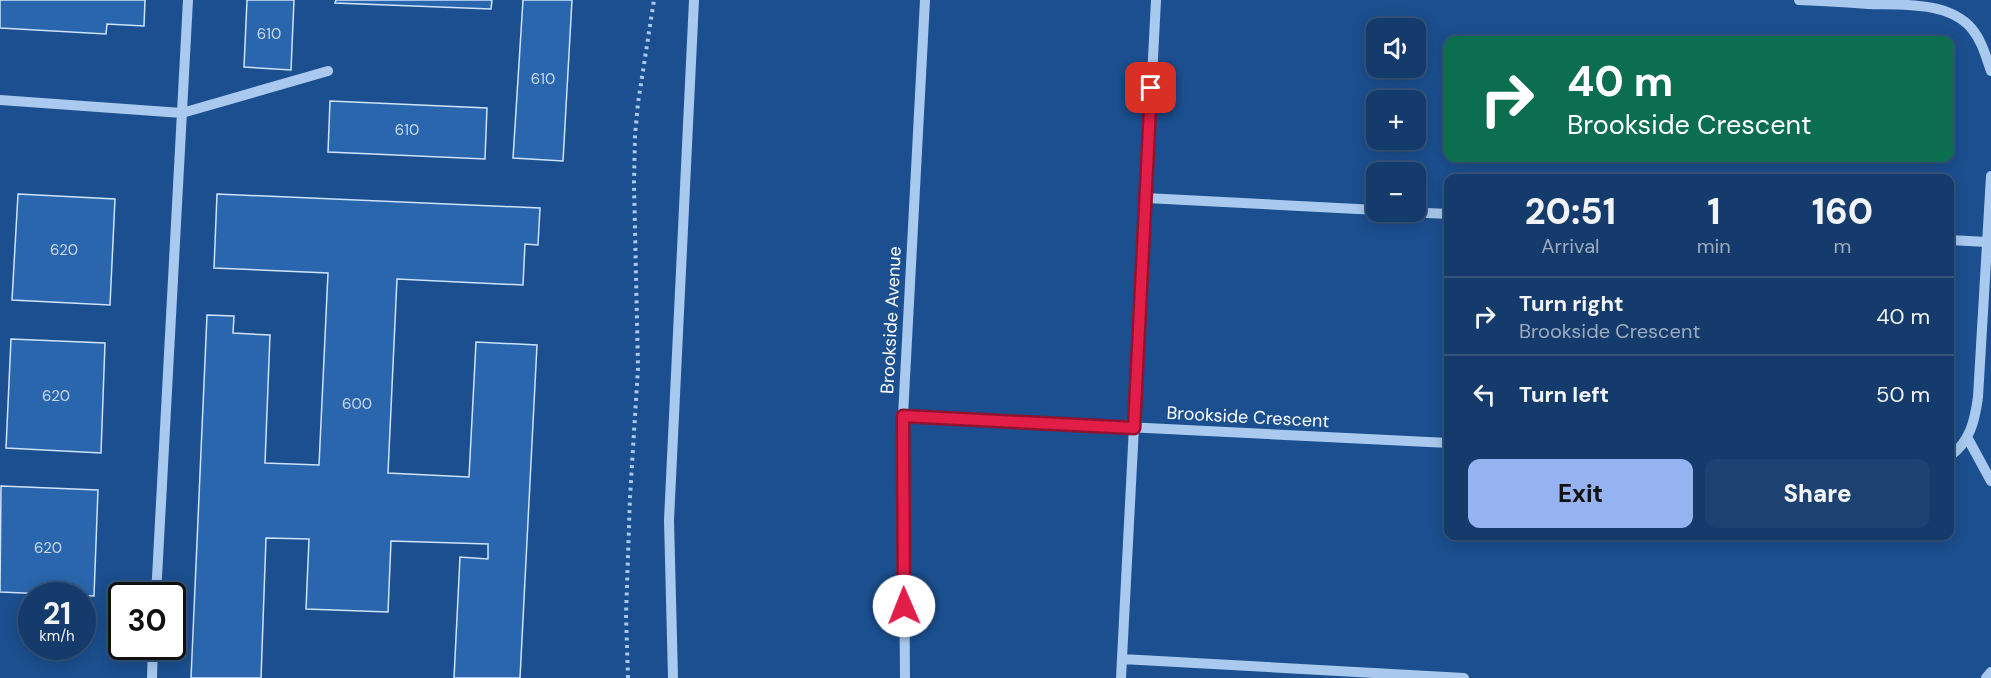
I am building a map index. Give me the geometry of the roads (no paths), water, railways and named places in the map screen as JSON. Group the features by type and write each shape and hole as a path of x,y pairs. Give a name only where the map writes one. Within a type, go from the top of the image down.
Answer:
{"street":[{"path":"157,582 188,0"},
{"path":"673,678 669,520 694,0"},
{"name":"Brookside Avenue","path":"905,678 903,416 925,0"},
{"path":"1121,678 1156,0"},
{"path":"1799,0 1919,6 1944,12 1960,18 1973,30 1983,48 1991,71"},
{"path":"0,100 182,113 328,71"},
{"path":"1954,453 1967,437 1975,418 1978,398 1991,176"},
{"path":"1146,198 1366,209"},
{"path":"1426,213 1444,214"},
{"path":"1954,240 1987,242"},
{"name":"Brookside Crescent","path":"903,416 1444,443"},
{"path":"1967,437 1991,481"},
{"path":"1122,659 1464,678"},
{"path":"152,678 153,660"},
{"path":"1986,678 1991,672"}]}
